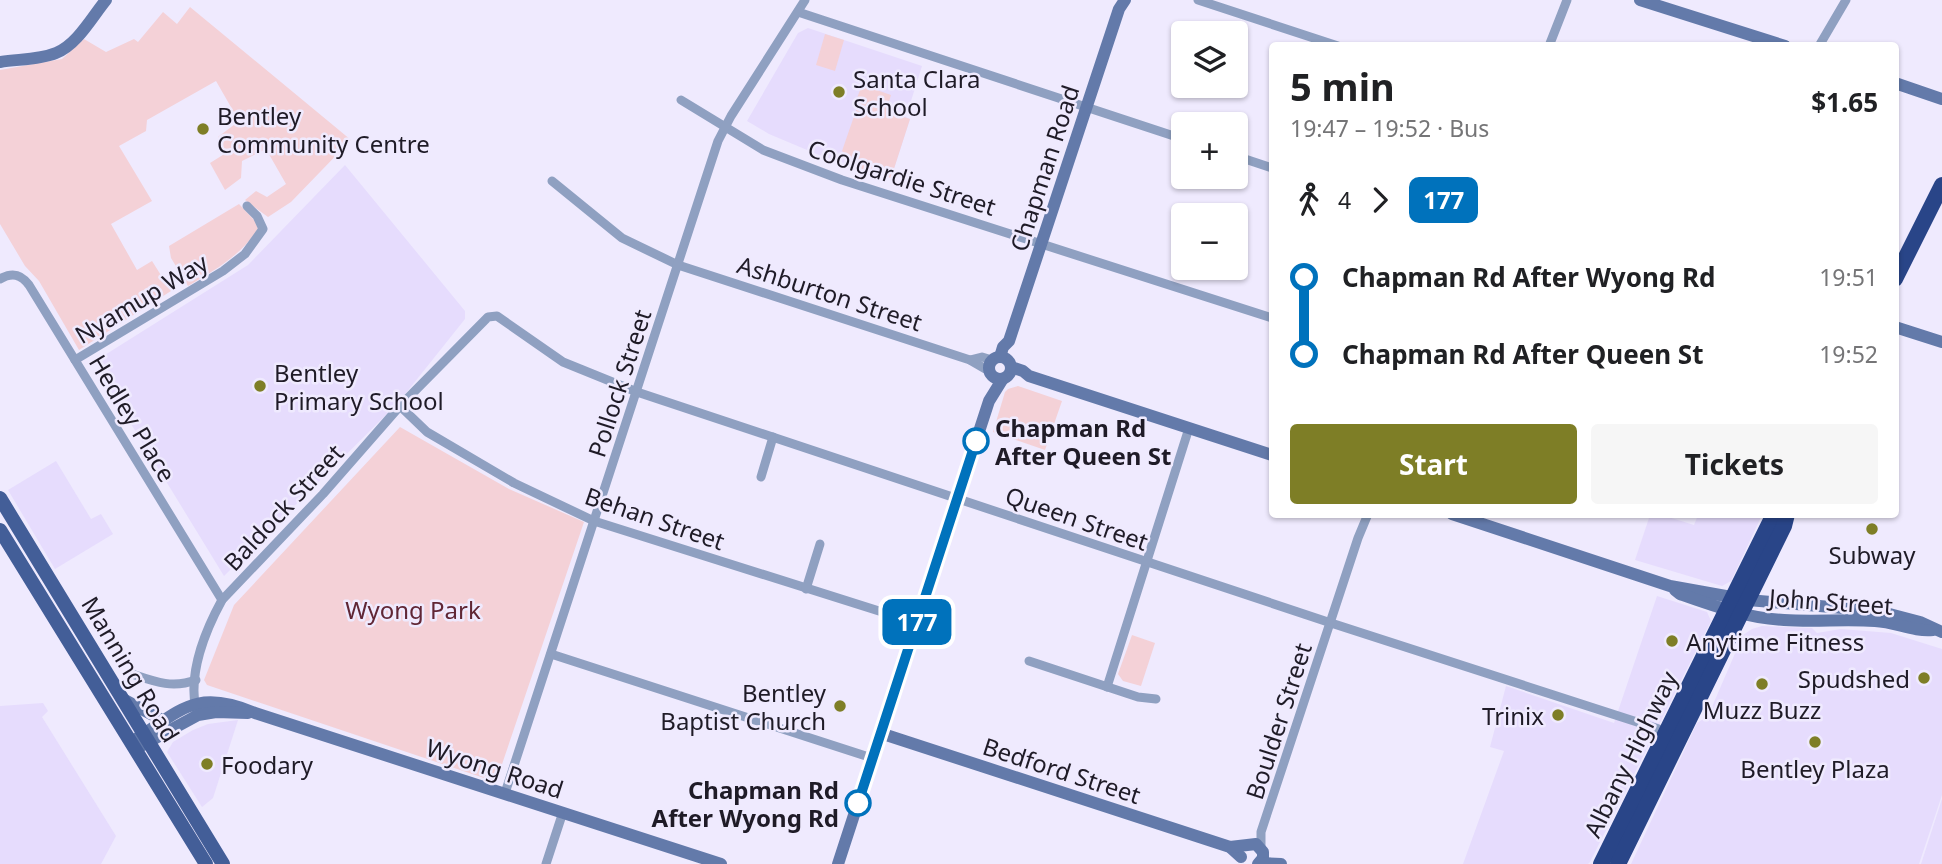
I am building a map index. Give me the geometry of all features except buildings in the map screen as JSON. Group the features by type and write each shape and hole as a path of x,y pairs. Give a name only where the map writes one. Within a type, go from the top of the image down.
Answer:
{"highway":[{"path":"1899,271 1942,185"},
{"name":"Albany Highway","path":"1618,864 1737,605 1772,518"},
{"name":"Albany Highway","path":"1601,864 1665,731 1784,526 1786,518"}],"main road":[{"name":"Manning Road","path":"0,498 123,699 139,742 206,864"},
{"name":"Manning Road","path":"0,530 139,742 223,864"}],"street":[{"name":"Pollock Street","path":"505,793 724,128 805,0"},
{"path":"1198,0 1326,42"},
{"path":"1550,42 1566,0"},
{"path":"1640,0 1771,42"},
{"path":"1821,42 1846,0"},
{"path":"0,62 60,52 70,44 103,1"},
{"name":"Chapman Road","path":"838,864 1000,369 1003,346 1009,341 1121,3"},
{"path":"798,12 1171,135"},
{"path":"1899,84 1942,99"},
{"name":"Coolgardie Street","path":"681,100 763,150 842,180 1269,317"},
{"path":"1248,160 1269,167"},
{"name":"Ashburton Street","path":"552,181 622,238 678,265 970,360 982,357 1000,369 1023,370 1029,376 1269,454"},
{"name":"Nyamup Way","path":"75,360 223,271 245,254 262,229 257,216 247,206"},
{"name":"Hedley Place","path":"0,279 14,274 25,280 222,600"},
{"name":"Queen Street","path":"488,317 497,316 563,362 637,392 1665,731"},
{"name":"Baldock Street","path":"201,709 193,694 197,664 222,600 323,494 400,406 488,317"},
{"path":"1899,328 1942,342"},
{"name":"Behan Street","path":"400,406 427,432 514,483 594,521 917,623"},
{"path":"1107,687 1189,428"},
{"path":"761,477 774,437"},
{"path":"1358,538 1361,518"},
{"path":"1358,538 1366,518"},
{"path":"1464,518 1670,586 1680,594 1737,605"},
{"name":"Boulder Street","path":"1251,856 1358,538"},
{"path":"806,589 820,544"},
{"name":"John Street","path":"1737,605 1785,620 1877,621 1920,631 1938,631"},
{"path":"551,654 872,758"},
{"path":"1029,662 1138,697 1156,699"},
{"path":"129,673 172,686 195,680"},
{"path":"123,699 162,720"},
{"name":"Wyong Road","path":"201,709 215,701 232,703 255,713 721,864"},
{"path":"139,742 201,709"},
{"path":"139,742 162,720 201,709"},
{"name":"Bedford Street","path":"880,733 1251,856"},
{"path":"546,864 562,812"},
{"path":"1251,856 1279,864"}],"shaded area":[{"name":"Santa Clara School","path":"808,28 922,66 906,117 910,119 891,178 819,155 769,134 747,121 798,33"},
{"name":"Bentley Primary School","path":"345,165 465,311 465,319 398,403 224,576 98,370 100,358 248,265"},
{"path":"56,461 91,519 101,514 113,534 55,569 8,490"},
{"path":"1649,518 1672,518 1694,525 1697,518 1761,518 1731,581 1722,586 1635,560"},
{"path":"1657,596 1707,612 1711,621 1590,862 1463,864 1504,751 1490,747 1506,686 1614,723"},
{"name":"Bentley Plaza","path":"1762,626 1812,628 1817,633 1841,629 1891,633 1942,649 1942,795 1919,864 1631,864 1697,723 1708,716 1743,635"},
{"path":"43,703 48,711 42,717 116,836 101,864 0,864 0,706"},
{"path":"238,720 213,798 202,807 167,752 173,742 193,730 208,724"},
{"path":"1942,799 1942,864 1921,864"}],"green space":[{"path":"190,7 351,140 291,202 268,217 245,200 256,191 267,197 286,184 266,149 242,161 241,178 225,190 210,163 226,153 218,137 239,121 216,81 147,120 146,131 119,146 152,201 111,224 137,270 152,261 171,291 79,350 39,281 25,266 0,224 0,70 62,59 84,39 106,52 134,39 138,42 163,12 177,24"},
{"path":"825,34 844,40 835,71 816,65"},
{"path":"862,85 891,95 886,111 910,119 891,178 850,165 849,157 842,151 860,99 857,98"},
{"path":"239,204 255,221 258,229 235,255 188,286 171,258 169,246"},
{"path":"1018,386 1062,401 1045,450 993,432 1005,392"},
{"name":"Wyong Park","path":"400,427 509,489 584,522 496,782 207,685 204,680 234,605"},
{"path":"1132,635 1155,643 1141,686 1123,681 1118,674"}],"bus line":[{"name":"177","path":"858,803 976,441"}],"place":[{"name":"Santa Clara School","path":"839,92"},
{"name":"Bentley Community Centre","path":"203,129"},
{"name":"Bentley Primary School","path":"260,386"},
{"name":"Chapman Rd After Queen St","path":"976,441"},
{"name":"Subway","path":"1872,529"},
{"name":"Anytime Fitness","path":"1672,641"},
{"name":"Spudshed","path":"1924,678"},
{"name":"Muzz Buzz","path":"1762,684"},
{"name":"Bentley Baptist Church","path":"840,706"},
{"name":"Trinix","path":"1558,715"},
{"name":"Bentley Plaza","path":"1815,742"},
{"name":"Foodary","path":"207,764"},
{"name":"Chapman Rd After Wyong Rd","path":"858,803"}]}
